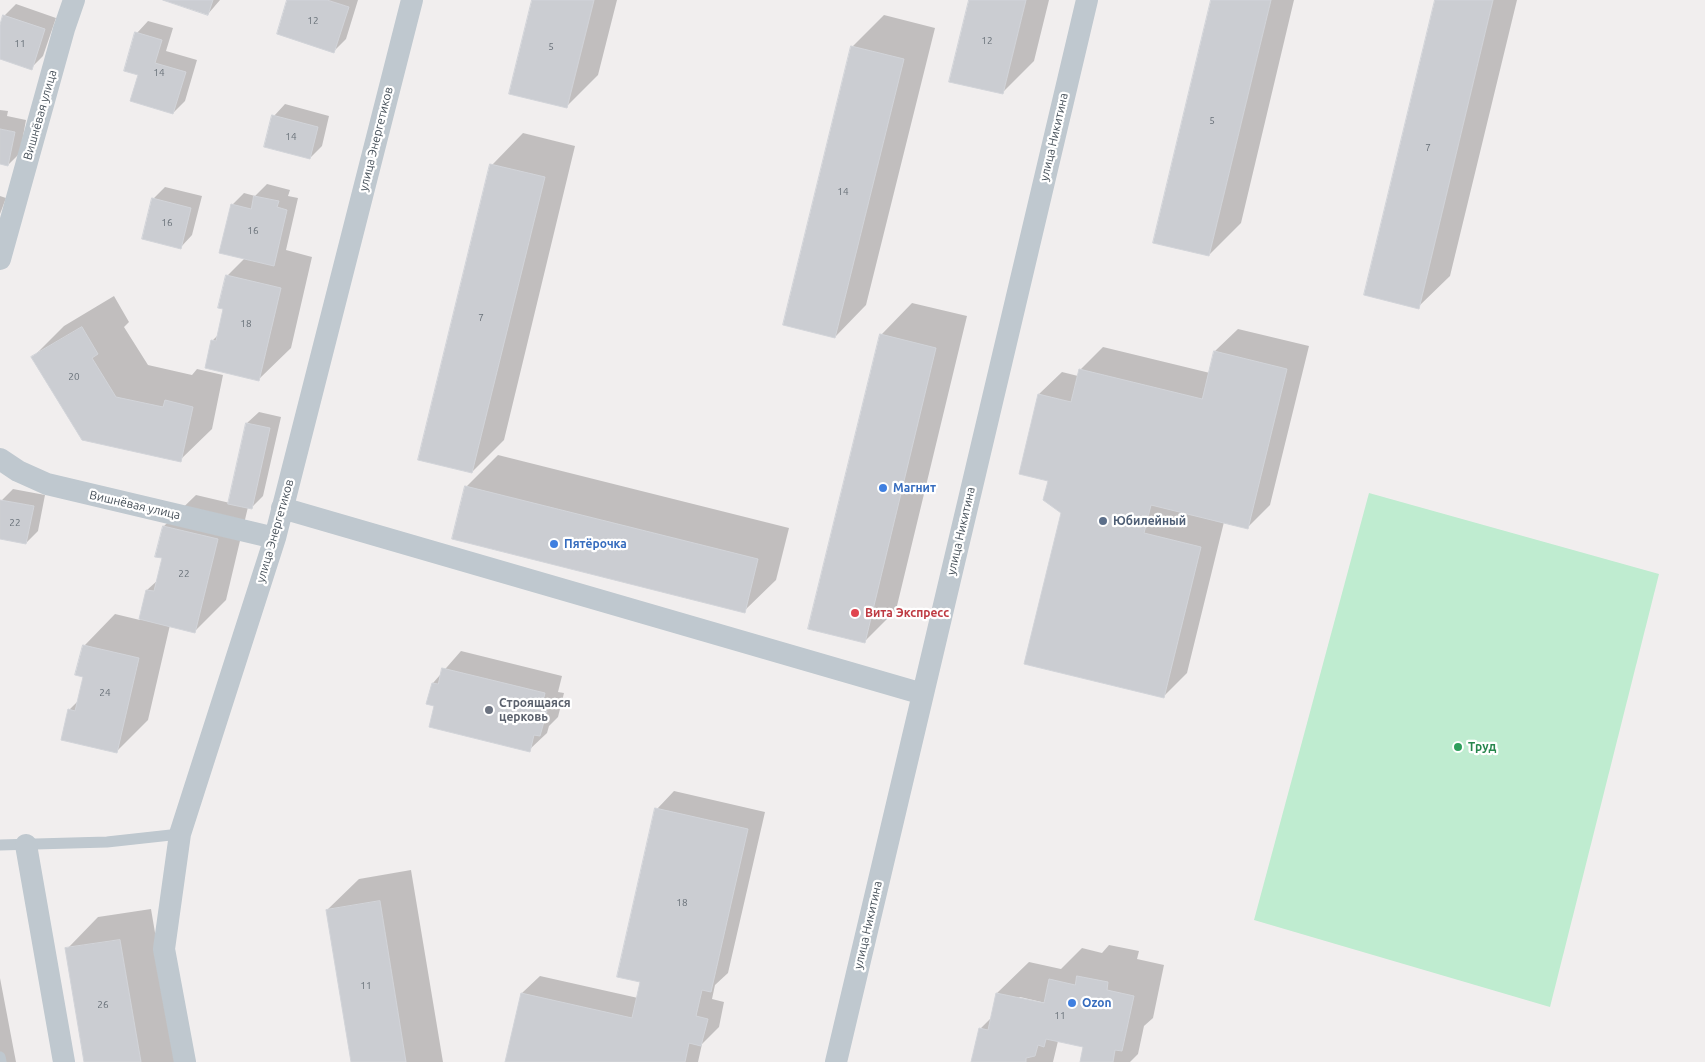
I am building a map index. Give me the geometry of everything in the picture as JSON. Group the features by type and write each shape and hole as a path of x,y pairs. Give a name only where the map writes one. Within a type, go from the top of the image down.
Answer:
{"street":[{"name":"Вишнёвая улица","path":"0,259 61,38 74,0"},
{"name":"улица Энергетиков","path":"185,1062 164,949 180,834 275,538 412,0"},
{"name":"улица Никитина","path":"836,1062 1087,0"},
{"name":"Вишнёвая улица","path":"0,459 18,471 47,484 275,538"},
{"path":"282,508 923,694"},
{"path":"26,845 64,1062"}],"lane":[{"path":"0,845 107,842 180,834"},
{"path":"0,1057 1,1062"}],"green space":[{"name":"Труд","path":"1369,493 1659,574 1550,1007 1254,920"}],"building":[{"path":"163,0 213,0 208,15"},
{"path":"287,0 327,0 349,7 334,53 277,34"},
{"path":"532,0 594,0 567,108 509,94"},
{"path":"969,0 1026,0 1003,94 949,82"},
{"path":"1211,0 1271,0 1209,256 1153,243"},
{"path":"1435,0 1493,0 1419,309 1364,295"},
{"path":"3,15 45,29 32,70 0,59 0,25"},
{"path":"135,32 162,40 155,63 186,72 173,114 130,101 138,75 124,71"},
{"path":"851,46 904,59 835,338 783,325"},
{"path":"272,115 318,127 310,159 264,147"},
{"path":"0,129 15,132 8,166 0,164"},
{"path":"490,164 545,177 472,473 418,460"},
{"path":"254,196 279,201 277,207 287,210 274,266 219,253 231,204 251,209"},
{"path":"152,198 191,208 181,249 142,239"},
{"path":"226,275 281,288 259,381 205,368 211,340 216,341 223,309 218,308"},
{"path":"82,327 98,354 92,358 116,397 163,407 165,400 193,407 181,462 82,440 31,357"},
{"path":"880,334 936,348 865,643 808,629"},
{"name":"Юбилейный","path":"1214,351 1287,369 1248,529 1151,505 1144,533 1201,547 1164,698 1024,664 1061,513 1043,500 1048,481 1019,474 1038,394 1071,402 1079,369 1202,399"},
{"path":"246,423 270,428 252,509 228,504"},
{"path":"465,486 758,559 745,613 452,539"},
{"path":"0,500 34,506 26,544 0,539"},
{"path":"163,526 218,539 195,633 139,619 146,590 154,591 162,558 155,557"},
{"path":"83,645 139,658 117,753 61,740 68,709 75,711 83,677 75,675"},
{"name":"Строящаяся церковь","path":"442,668 545,693 541,709 547,711 540,736 534,735 530,752 429,727 434,706 426,704 432,683 438,684"},
{"path":"655,808 748,829 711,992 702,990 696,1016 708,1019 701,1046 689,1043 685,1062 505,1062 521,993 632,1018 640,982 617,977"},
{"path":"380,901 406,1062 351,1062 326,910"},
{"path":"120,940 141,1062 84,1062 65,948"},
{"path":"1077,976 1108,982 1107,990 1134,996 1122,1051 1115,1050 1113,1062 1080,1062 1083,1047 1046,1039 1044,1047 1038,1045 1035,1056 1026,1058 1026,1062 971,1062 979,1028 988,1030 996,993 1044,1003 1049,979 1075,985"}],"place":[{"name":"Магнит","path":"883,488"},
{"name":"Юбилейный","path":"1103,521"},
{"name":"Пятёрочка","path":"554,544"},
{"name":"Вита Экспресс","path":"855,613"},
{"name":"Строящаяся церковь","path":"489,710"},
{"name":"Труд","path":"1458,747"},
{"name":"Ozon","path":"1072,1003"}]}
